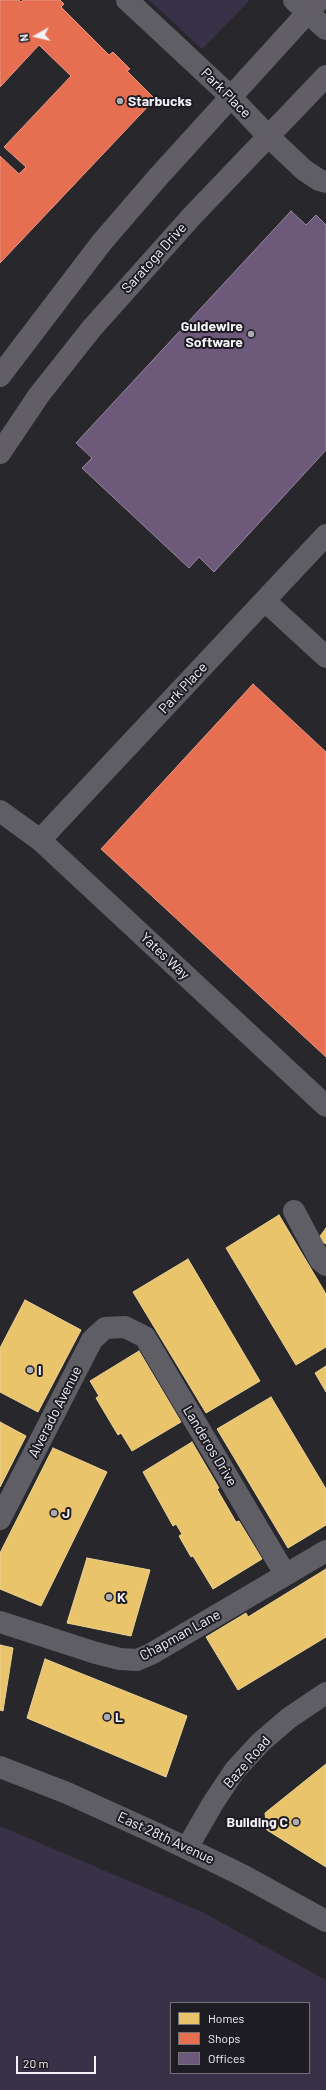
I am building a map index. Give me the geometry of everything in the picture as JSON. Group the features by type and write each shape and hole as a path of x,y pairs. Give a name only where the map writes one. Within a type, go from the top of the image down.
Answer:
{"main road":[{"path":"0,376 102,242 159,176 231,97 307,4"},
{"name":"Saratoga Drive","path":"0,453 39,395 92,328 156,255 326,76"}],"street":[{"name":"Park Place","path":"127,0 231,97 268,136 304,170 319,180 326,182"},
{"path":"307,4 326,29"},
{"name":"Park Place","path":"40,840 326,535"},
{"path":"265,601 326,658"},
{"name":"Yates Way","path":"0,811 40,840 326,1106"},
{"path":"294,1211 320,1260 326,1265"},
{"name":"Alverado Avenue","path":"0,1519 92,1340 105,1328 126,1327"},
{"name":"Landeros Drive","path":"126,1327 145,1337 285,1574"},
{"name":"Chapman Lane","path":"0,1622 96,1653 120,1659 137,1660 151,1654 285,1574 326,1552"},
{"name":"Baze Road","path":"187,1848 213,1802 236,1770 261,1742 289,1718 326,1694"},
{"name":"East 28th Avenue","path":"0,1767 67,1793 187,1848 326,1921"}],"shaded area":[{"path":"149,0 248,0 249,1 202,49"},
{"path":"0,1826 202,1912 326,1980 326,2090 0,2090"}],"building: Homes":[{"path":"279,1215 326,1294 326,1347 296,1365 226,1248"},
{"path":"326,1228 326,1244 318,1239"},
{"path":"188,1259 260,1381 206,1413 133,1292"},
{"name":"I","path":"25,1300 81,1330 38,1412 0,1392 0,1348"},
{"path":"139,1351 181,1422 132,1451 121,1433 118,1435 96,1398 99,1396 90,1381"},
{"path":"326,1366 326,1392 315,1373"},
{"path":"271,1397 326,1489 326,1525 288,1548 217,1429"},
{"path":"0,1422 26,1436 0,1487"},
{"path":"192,1442 219,1488 217,1489 236,1522 239,1521 262,1559 213,1589 193,1556 191,1557 179,1536 182,1534 176,1524 173,1526 143,1472"},
{"name":"J","path":"53,1448 107,1472 41,1606 0,1589 0,1553"},
{"name":"K","path":"87,1558 150,1570 131,1636 67,1623"},
{"path":"326,1569 326,1637 238,1690 206,1637 246,1613 248,1617"},
{"path":"0,1645 13,1648 3,1711 0,1710"},
{"name":"L","path":"45,1659 187,1716 166,1777 27,1718"},
{"name":"Building C","path":"326,1764 326,1867 267,1830 265,1813"}],"building: Shops":[{"path":"0,0 19,0 21,2 23,0 60,0 64,4 61,7 109,55 113,52 130,69 127,71 155,99 0,263 0,156 19,174 26,167 4,147 71,76 39,45 0,87"},
{"path":"253,684 326,752 326,1057 101,849"}],"building: Offices":[{"name":"Guidewire Software","path":"291,211 306,225 316,215 326,225 326,450 214,572 199,557 189,568 82,468 92,458 76,443"}],"place":[{"name":"Starbucks","path":"120,101"},
{"name":"Guidewire Software","path":"251,334"},
{"name":"I","path":"30,1370"},
{"name":"J","path":"54,1513"},
{"name":"K","path":"109,1597"},
{"name":"L","path":"107,1717"},
{"name":"Building C","path":"296,1822"}]}
